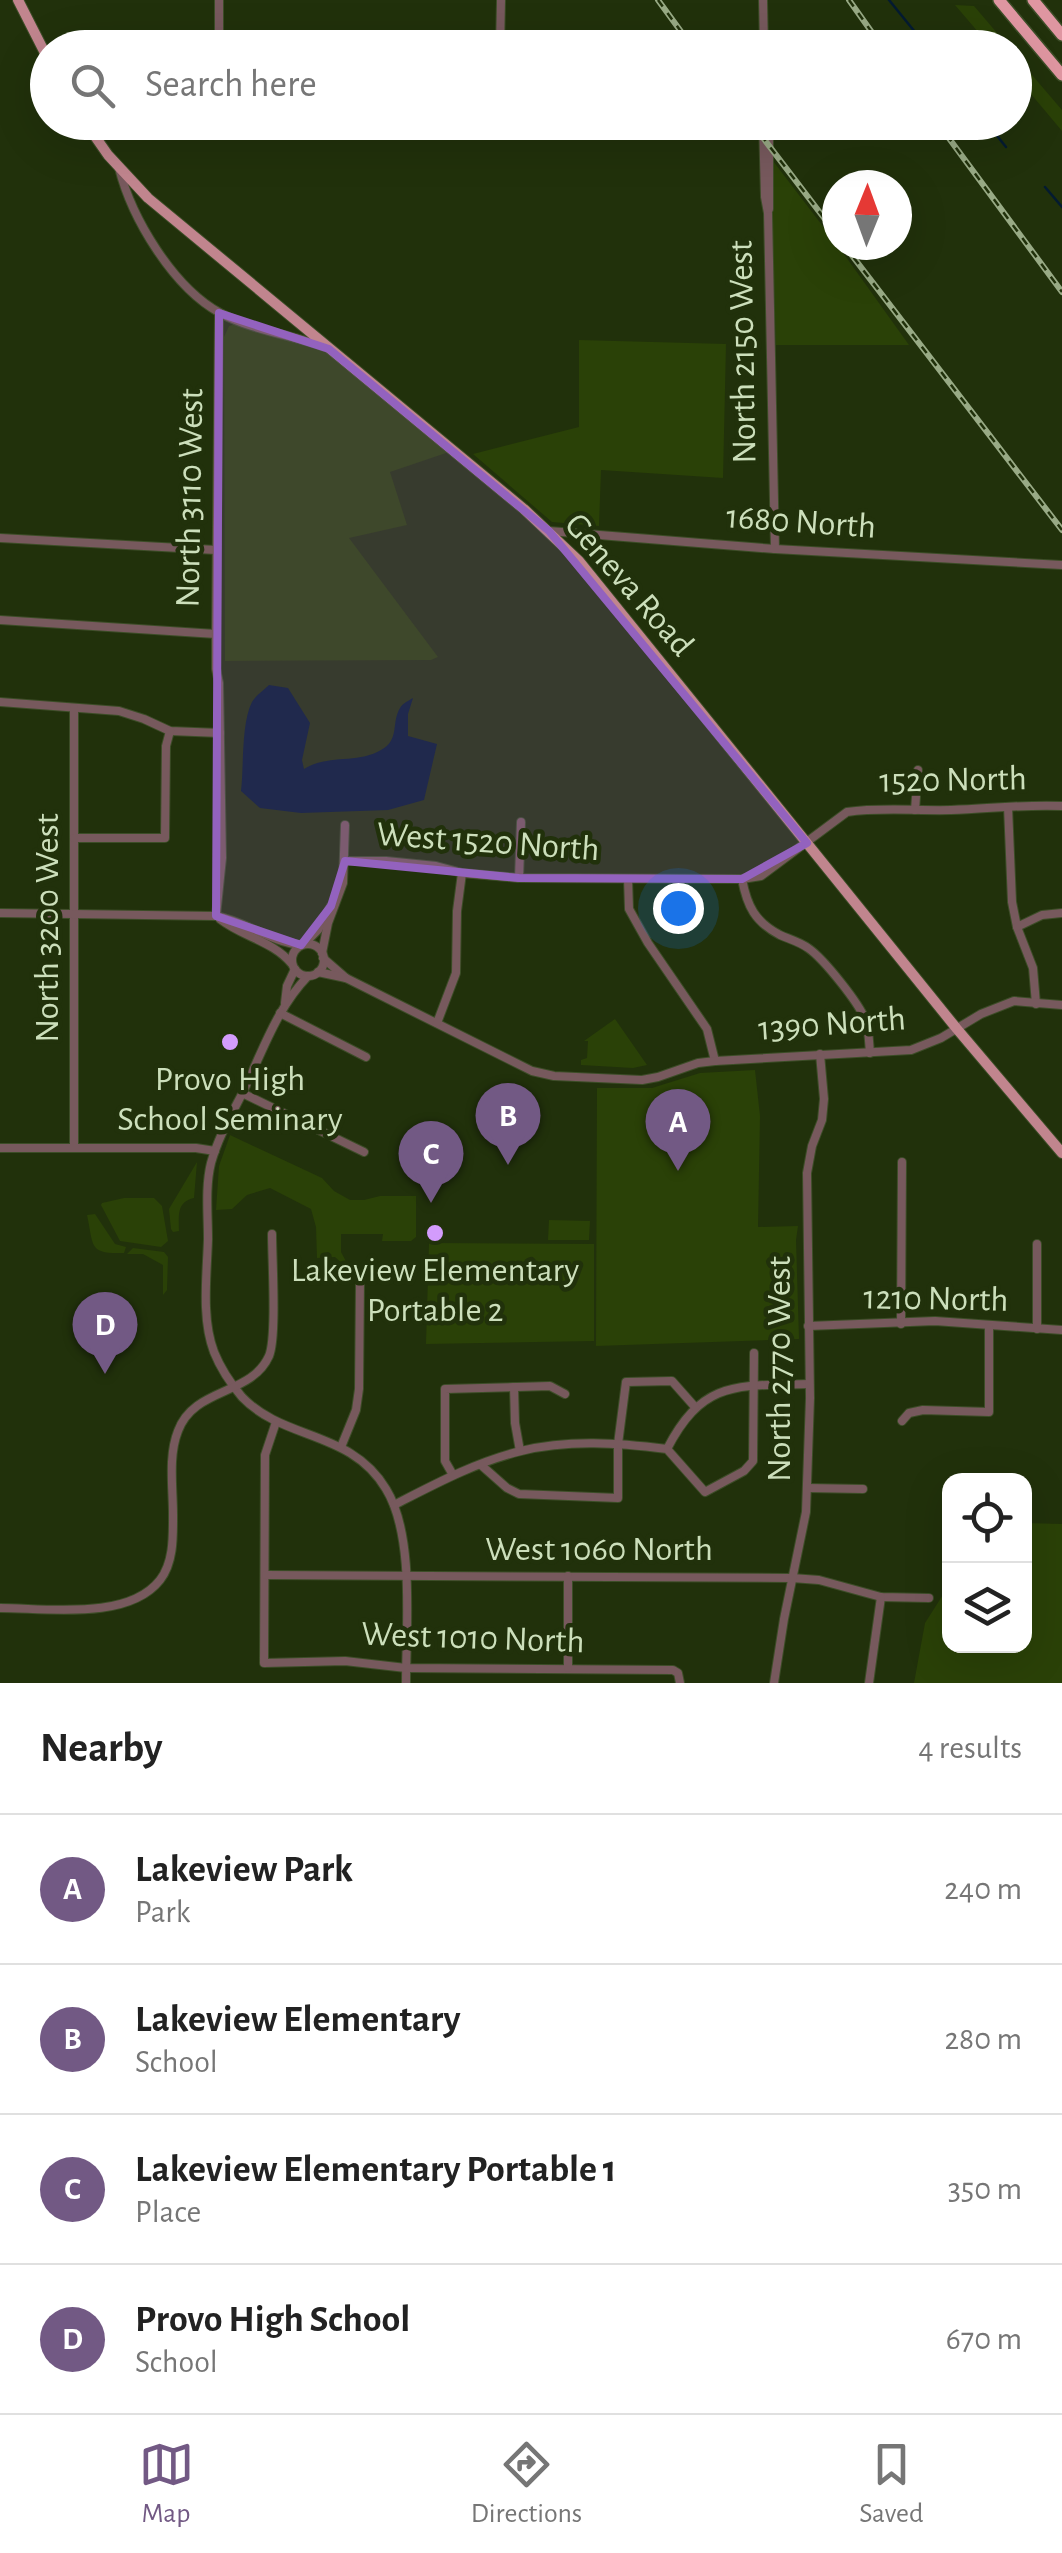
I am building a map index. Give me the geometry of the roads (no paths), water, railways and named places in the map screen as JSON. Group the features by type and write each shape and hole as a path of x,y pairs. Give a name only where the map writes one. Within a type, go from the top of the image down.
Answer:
{"highway":[{"path":"999,0 1024,30"},
{"path":"1033,0 1062,34"},
{"path":"1032,39 1062,75"}],"main road":[{"path":"18,0 33,30"},
{"name":"Geneva Road","path":"98,140 148,198 549,531 579,561 1062,1153"}],"street":[{"path":"219,0 219,30"},
{"path":"500,30 501,0"},
{"path":"763,0 764,30"},
{"name":"North 2150 West","path":"766,140 775,550"},
{"path":"118,166 124,188 163,260 188,289 219,312 245,324 329,348"},
{"name":"North 3110 West","path":"216,916 222,858 216,669 219,312"},
{"name":"1680 North","path":"549,531 775,550 1062,563"},
{"path":"0,538 216,550"},
{"path":"0,620 216,634"},
{"path":"0,702 119,710 170,731 220,734"},
{"name":"North 3200 West","path":"74,708 74,1148"},
{"path":"74,838 165,838 166,746 170,731"},
{"path":"915,810 918,770"},
{"path":"1008,806 1012,902 1017,927 1034,968 1036,1004"},
{"name":"1520 North","path":"628,879 742,880 761,876 848,812 1062,806"},
{"path":"519,878 521,822"},
{"path":"345,825 343,882 323,943 323,956 313,974 285,1003 215,1151 208,1185 208,1328 214,1351 242,1397 276,1422 341,1447 386,1488 404,1547 406,1683"},
{"name":"West 1520 North","path":"345,861 386,861 519,878 628,879"},
{"path":"437,1022 456,973 462,873"},
{"path":"628,879 630,909 707,1029 715,1061"},
{"path":"742,880 751,913 781,935 807,946 861,1009 870,1053"},
{"path":"285,1003 294,967 292,954 318,930 335,904"},
{"path":"1017,927 1042,915 1062,913"},
{"path":"0,914 216,916 280,942 315,945 346,978"},
{"path":"216,916 276,949 294,967 346,978"},
{"name":"1390 North","path":"346,978 532,1070 554,1076 642,1080 715,1061 911,1050 1014,1001 1062,1005"},
{"path":"280,1013 366,1056"},
{"name":"North 2770 West","path":"774,1683 806,1512 807,1173 822,1120 820,1054"},
{"path":"242,1093 364,1152"},
{"path":"0,1148 215,1151"},
{"path":"900,1324 902,1162"},
{"path":"0,1608 99,1608 142,1597 160,1580 173,1543 173,1452 178,1430 201,1401 260,1369 270,1355 272,1234"},
{"path":"1037,1244 1037,1328"},
{"path":"341,1447 356,1410 359,1390 360,1280"},
{"name":"1210 North","path":"808,1326 950,1322 1062,1330"},
{"path":"902,1420 909,1412 922,1410 988,1412 989,1327"},
{"path":"394,1505 452,1475 520,1451 552,1446 618,1444 667,1449 705,1492 744,1471 753,1461 754,1353"},
{"path":"480,1465 518,1494 618,1498 618,1444 626,1382 672,1380 695,1407"},
{"path":"667,1449 680,1423 709,1396 754,1386 809,1384"},
{"path":"452,1475 445,1461 445,1389 550,1386 565,1394"},
{"path":"514,1387 520,1451"},
{"path":"266,1575 265,1455 276,1422"},
{"path":"807,1488 863,1489"},
{"name":"West 1060 North","path":"266,1575 792,1578 819,1580 881,1597 929,1598"},
{"name":"West 1010 North","path":"266,1575 264,1663 674,1670 679,1678"},
{"path":"568,1576 568,1668"},
{"path":"869,1683 881,1597"}],"water":[{"path":"269,685 288,688 310,723 302,760 304,769 381,750 391,741 400,708 413,698 408,736 437,744 424,800 388,810 301,813 260,808 241,791 243,745 252,702"}],"waterway":[{"path":"889,0 913,30"},
{"path":"1000,140 1006,147"},
{"path":"1045,187 1062,207"}],"railway":[{"path":"658,0 680,30"},
{"path":"849,0 870,30"},
{"path":"765,140 822,215"},
{"path":"950,140 1062,292"},
{"path":"855,260 1062,530"}],"place":[{"name":"Provo High School Seminary","path":"230,1042"},
{"name":"Lakeview Elementary","path":"508,1165"},
{"name":"Lakeview Park","path":"678,1171"},
{"name":"Lakeview Elementary Portable 1","path":"431,1203"},
{"name":"Lakeview Elementary Portable 2","path":"435,1233"},
{"name":"Provo High School","path":"105,1374"}]}
